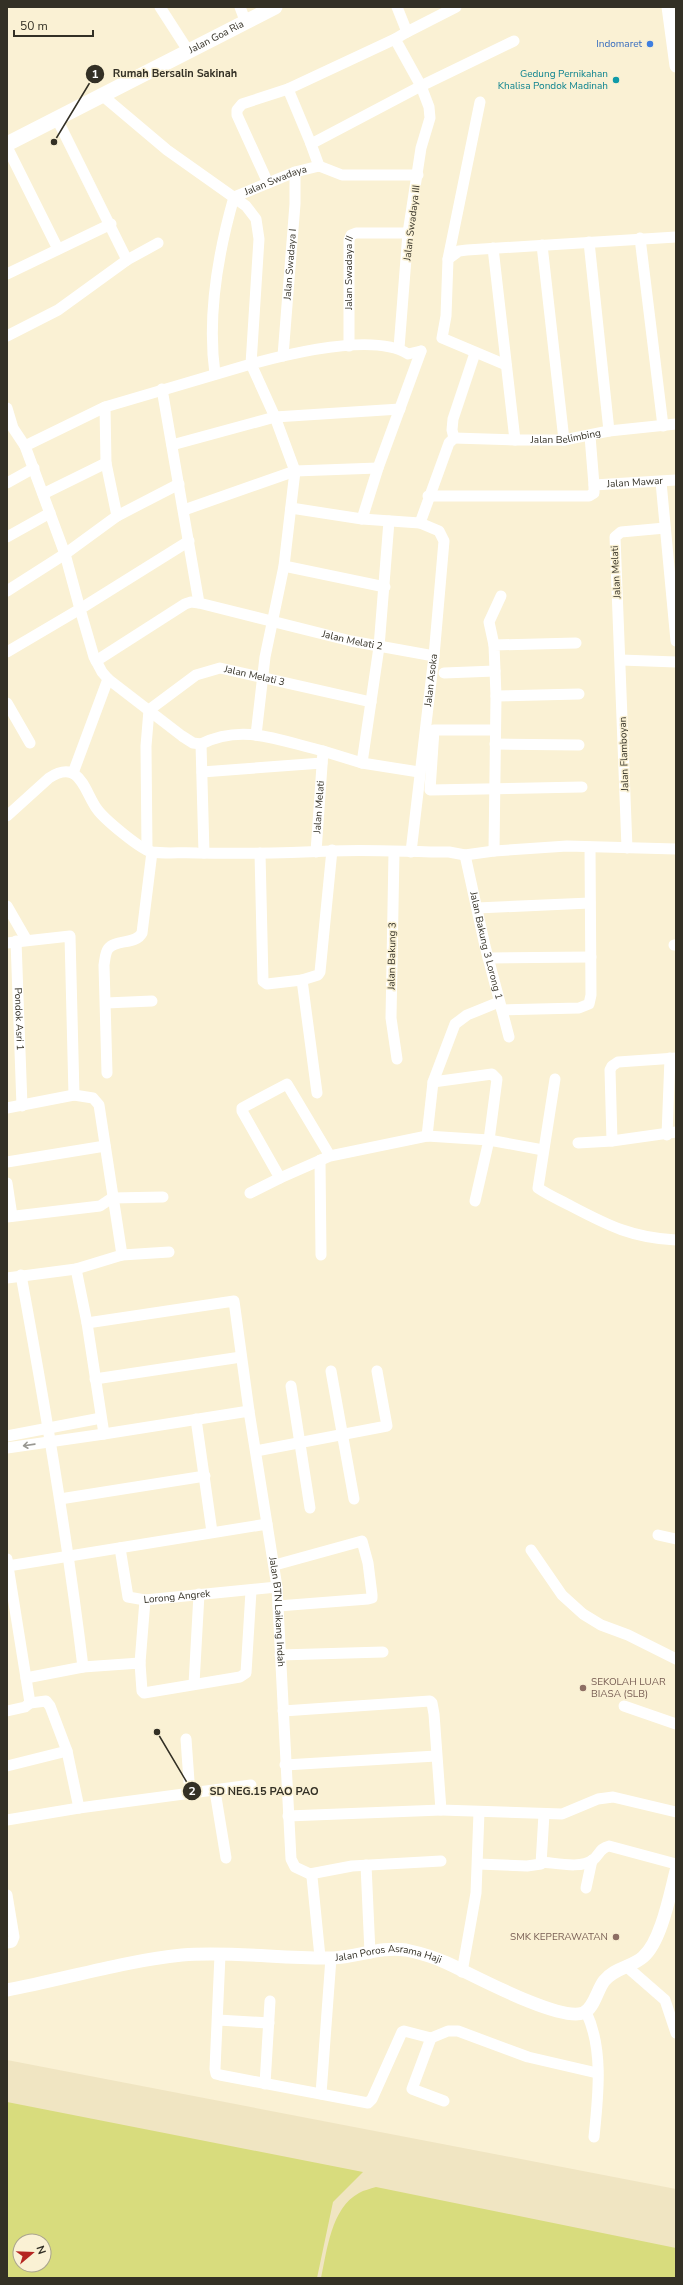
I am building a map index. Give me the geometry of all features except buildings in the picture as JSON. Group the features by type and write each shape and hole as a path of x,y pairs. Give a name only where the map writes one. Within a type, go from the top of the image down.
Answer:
{"main road":[{"name":"Jalan Goa Ria","path":"7,145 275,7"}],"street":[{"path":"160,7 189,52"},
{"path":"240,7 246,23"},
{"path":"397,7 407,32"},
{"path":"268,183 237,115 237,110 242,104 288,89 395,39 456,7"},
{"path":"668,7 676,66"},
{"path":"395,39 421,86 429,107 430,118 421,148 418,175"},
{"path":"311,144 421,86 514,42"},
{"path":"288,89 319,166"},
{"path":"103,96 167,150 234,197 251,212 258,226 251,364 275,417 295,471 284,566 263,678 256,735"},
{"path":"480,102 448,259 446,316 442,338 506,365"},
{"path":"58,119 111,224 127,260"},
{"path":"7,145 58,249"},
{"name":"Jalan Swadaya III","path":"319,166 342,175 418,175 408,233 399,348"},
{"name":"Jalan Swadaya","path":"234,197 295,172 319,166"},
{"name":"Jalan Swadaya I","path":"283,356 295,204 295,172"},
{"path":"215,374 211,345 213,315 223,234 234,197"},
{"path":"7,274 111,224"},
{"name":"Jalan Swadaya II","path":"349,346 349,240 351,235 356,233 408,233"},
{"path":"448,259 459,251 589,242 622,235 640,238 676,237"},
{"path":"640,238 663,426"},
{"path":"589,242 609,431"},
{"path":"7,336 58,310 127,260 158,243"},
{"path":"542,245 564,440"},
{"path":"493,248 515,440"},
{"path":"24,446 105,407 162,389 283,356 349,346 399,348 408,354 421,351 378,468 362,519"},
{"path":"420,523 428,496 449,443 454,438 452,430 453,419 475,353"},
{"path":"96,661 185,604 191,602 199,603 162,389"},
{"path":"105,407 106,463 117,516"},
{"path":"7,408 10,430 24,446 34,468 65,554 96,661 108,679 193,743 201,744 224,735 239,733 256,735 323,751 362,763 419,772"},
{"path":"172,445 275,417 400,409"},
{"name":"Jalan Belimbing","path":"454,438 564,440 609,431 676,424"},
{"path":"428,496 582,496 594,493 590,436"},
{"path":"43,494 106,463"},
{"path":"7,483 34,468"},
{"path":"184,510 295,471 378,468"},
{"name":"Jalan Mawar","path":"594,485 676,480"},
{"path":"662,482 676,641"},
{"path":"7,591 65,554 117,516 179,484"},
{"name":"Jalan Asoka","path":"291,508 362,519 420,523 439,531 444,541 434,656 419,772 411,852"},
{"path":"7,537 50,513"},
{"path":"362,763 379,647 385,587 389,521"},
{"name":"Jalan Melati","path":"620,660 615,537 621,532 666,528"},
{"path":"7,652 80,609 189,540"},
{"path":"284,566 385,587"},
{"path":"494,850 494,744 496,696 494,645 489,622 501,596"},
{"name":"Jalan Melati 2","path":"199,603 288,626 379,647 434,656"},
{"path":"494,645 576,643"},
{"path":"620,660 676,662"},
{"name":"Jalan Flamboyan","path":"620,660 627,848"},
{"name":"Jalan Melati 3","path":"149,710 196,675 220,668 371,702"},
{"path":"444,673 495,671"},
{"path":"73,773 108,679"},
{"path":"496,696 579,694"},
{"path":"7,703 30,744"},
{"path":"107,1072 104,965 106,953 112,946 138,938 142,933 149,851 146,746 149,710"},
{"path":"495,730 434,730 430,790 582,787"},
{"path":"201,744 204,853"},
{"path":"494,744 579,745"},
{"name":"Jalan Melati","path":"316,852 323,751"},
{"path":"202,772 322,764"},
{"path":"7,816 49,778 61,773 73,773 84,783 91,800 104,816 149,851 260,853 316,852 332,850 449,852 465,855 494,850 590,846 676,850"},
{"path":"427,1136 432,1082 455,1024 467,1015 500,1006 579,1008 586,1006 591,1000 590,846"},
{"path":"260,853 263,980 267,984 302,980 318,975 320,972 332,850"},
{"name":"Jalan Bakung 3","path":"394,852 391,1018 397,1059"},
{"name":"Jalan Bakung 3 Lorong 1","path":"465,855 488,958 509,1037"},
{"path":"477,908 590,903"},
{"path":"7,906 16,941 70,936 74,1095"},
{"name":"Pondok Asri 1","path":"16,941 22,1106"},
{"path":"488,958 591,957"},
{"path":"302,980 317,1093"},
{"path":"106,1003 152,1001"},
{"path":"578,1143 612,1141 671,1134 673,1058 618,1062 612,1066 612,1141"},
{"path":"432,1082 494,1074 497,1081 489,1140 475,1201"},
{"path":"555,1079 537,1185 542,1190 628,1234 655,1239 676,1240"},
{"path":"280,1178 242,1111 245,1106 284,1084 289,1085 325,1158 321,1255"},
{"path":"7,1108 74,1095 97,1100 122,1255"},
{"path":"250,1193 325,1158 427,1136 489,1140 544,1150"},
{"path":"7,1162 105,1146"},
{"path":"7,1183 10,1216 100,1206 112,1198 163,1197"},
{"path":"7,1278 76,1269 122,1255 168,1252"},
{"path":"76,1269 87,1323 104,1434"},
{"path":"21,1275 52,1442 70,1557 83,1667"},
{"name":"Jalan BTN Laikang Indah","path":"87,1323 234,1301 249,1411 275,1565 285,1765 292,1864 310,1874"},
{"path":"95,1379 241,1357"},
{"path":"256,1451 387,1426 378,1371"},
{"path":"332,1372 354,1499"},
{"path":"291,1386 310,1508"},
{"path":"7,1448 249,1411"},
{"path":"7,1436 101,1418"},
{"path":"196,1420 212,1532"},
{"path":"60,1499 205,1476"},
{"path":"30,1703 8,1563 70,1557 267,1524"},
{"path":"658,1535 676,1540"},
{"path":"275,1565 362,1541 368,1563 372,1595 372,1598 368,1599 278,1606"},
{"name":"Lorong Angrek","path":"120,1548 128,1598 145,1600 277,1587"},
{"path":"531,1550 562,1595 583,1614 601,1625 628,1635 676,1659"},
{"path":"145,1600 140,1664 143,1692 240,1677 246,1672 251,1590"},
{"path":"194,1684 199,1594"},
{"path":"280,1656 383,1652"},
{"path":"26,1678 83,1667 140,1664"},
{"path":"7,1711 25,1707 30,1703 46,1701 49,1703 67,1751 79,1808"},
{"path":"283,1711 432,1703 441,1810"},
{"path":"624,1706 676,1724"},
{"path":"186,1739 190,1795"},
{"path":"7,1766 67,1751"},
{"path":"285,1765 436,1756"},
{"path":"7,1820 79,1808 190,1795 251,1785"},
{"path":"215,1791 226,1858"},
{"path":"288,1816 441,1810 544,1814 569,1813 605,1797 613,1797 676,1812"},
{"path":"462,1972 476,1892 479,1812"},
{"path":"542,1862 544,1814"},
{"path":"478,1864 527,1866 539,1865 542,1862 582,1864 592,1860 601,1850 609,1846 676,1864"},
{"path":"586,1888 592,1860"},
{"path":"321,2094 326,1958 315,1893 310,1874 342,1867 441,1861"},
{"path":"366,1865 370,1953"},
{"path":"594,2137 597,2073 595,2037 586,2012 604,1981 626,1966 642,1958 652,1946 676,1871"},
{"path":"7,1895 14,1937 12,1942 7,1943"},
{"name":"Jalan Poros Asrama Haji","path":"7,1990 167,1957 220,1955 326,1958 403,1950 433,1957 462,1972 541,2005 566,2013 586,2012"},
{"path":"220,1955 216,2074 370,2102 402,2032 404,2031 431,2038 448,2031 458,2031 528,2057 597,2073"},
{"path":"626,1966 665,2000 676,2033"},
{"path":"265,2084 270,2001"},
{"path":"218,2020 269,2023"},
{"path":"431,2038 412,2089 444,2101"}],"shaded area":[{"path":"7,2060 676,2189 676,2278 7,2278"}],"green space":[{"path":"7,2102 363,2172 333,2202 317,2278 7,2278"},
{"path":"376,2187 676,2248 676,2278 321,2278 328,2243 336,2219 342,2209 359,2193"}],"place":[{"name":"Indomaret","path":"650,44"},
{"name":"Gedung Pernikahan Khalisa Pondok Madinah","path":"616,80"},
{"name":"Rumah Bersalin Sakinah","path":"54,142"},
{"name":"SEKOLAH LUAR BIASA (SLB)","path":"583,1688"},
{"name":"SD NEG.15 PAO PAO","path":"157,1732"},
{"name":"SMK KEPERAWATAN","path":"616,1937"}]}
